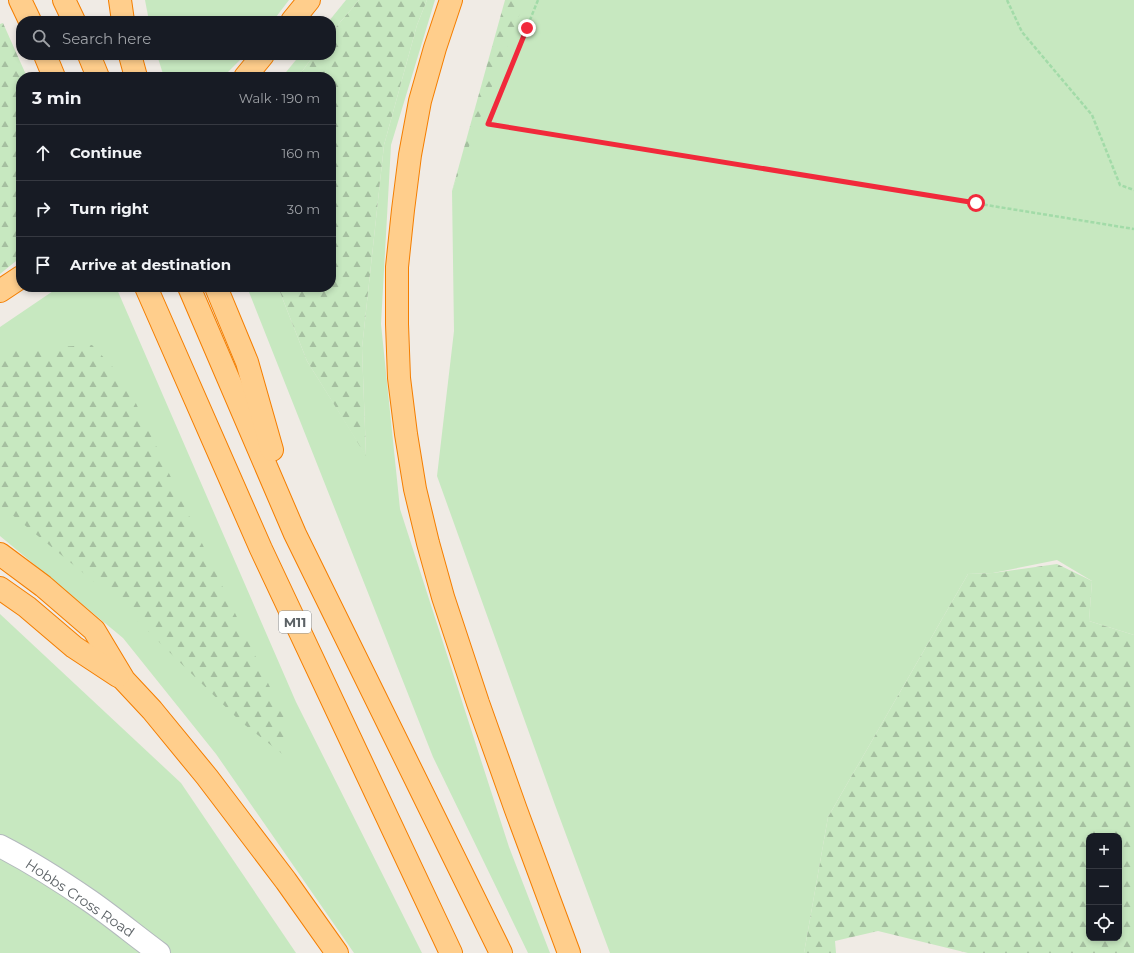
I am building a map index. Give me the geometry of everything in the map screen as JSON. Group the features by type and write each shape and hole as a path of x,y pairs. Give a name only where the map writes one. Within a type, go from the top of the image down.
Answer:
{"highway":[{"path":"20,0 28,16"},
{"path":"64,0 72,16"},
{"path":"120,0 122,16"},
{"path":"296,16 309,0"},
{"path":"451,0 435,48 420,101 402,210 397,267 396,324 399,378 415,489 443,597 516,810 569,953"},
{"path":"47,60 52,72"},
{"path":"90,60 96,72"},
{"path":"131,60 135,72"},
{"path":"249,72 259,60"},
{"path":"0,292 16,281"},
{"name":"M11","path":"148,292 261,549 451,953"},
{"name":"M11","path":"191,292 295,534 501,953"},
{"path":"218,292 247,362 295,534"},
{"path":"0,554 42,586 94,630 124,680 152,710 207,777 286,881 337,953"},
{"path":"0,588 27,607 74,647 124,680"}],"street":[{"name":"Hobbs Cross Road","path":"0,846 18,855 90,901 159,953"}],"path":[{"path":"538,0 488,124 1134,229"},
{"path":"1007,0 1022,32 1092,115 1120,185 1134,190"}],"green space":[{"path":"145,0 289,0 277,16 148,16"},
{"path":"346,0 359,0 336,27 336,16 333,16"},
{"path":"359,0 427,0 417,25 384,145 362,348 366,456 307,361 280,292 336,292 336,72 302,72 310,60 336,60 336,27"},
{"path":"427,0 435,0 391,145 381,324 400,509 509,847 550,953 528,953 433,757 249,292 280,292 307,361 366,455 362,348 384,145 417,25"},
{"path":"505,0 525,0 452,191"},
{"path":"522,0 1134,0 1134,635 1089,621 1092,581 1057,560 993,573 968,574 828,817 804,953 610,953 555,805 437,476 454,331 452,191 499,58"},
{"path":"3,23 16,52 16,60 19,60 25,72 16,72 16,261 0,274 0,24"},
{"path":"159,60 240,60 228,72 162,72"},
{"path":"296,60 310,60 302,72 286,72"},
{"path":"52,292 118,292 296,702 422,953 354,953 216,754 123,638 0,536 0,327"},
{"path":"92,345 125,380 285,719 285,756 241,722 114,598 0,505 0,350"},
{"path":"1057,564 1092,581 1089,621 1134,635 1134,953 968,953 878,931 835,941 836,953 804,953 828,817 968,574 993,573"},
{"path":"0,614 181,783 296,953 0,953"}],"route":[{"path":"527,28 488,124 976,203"}]}
